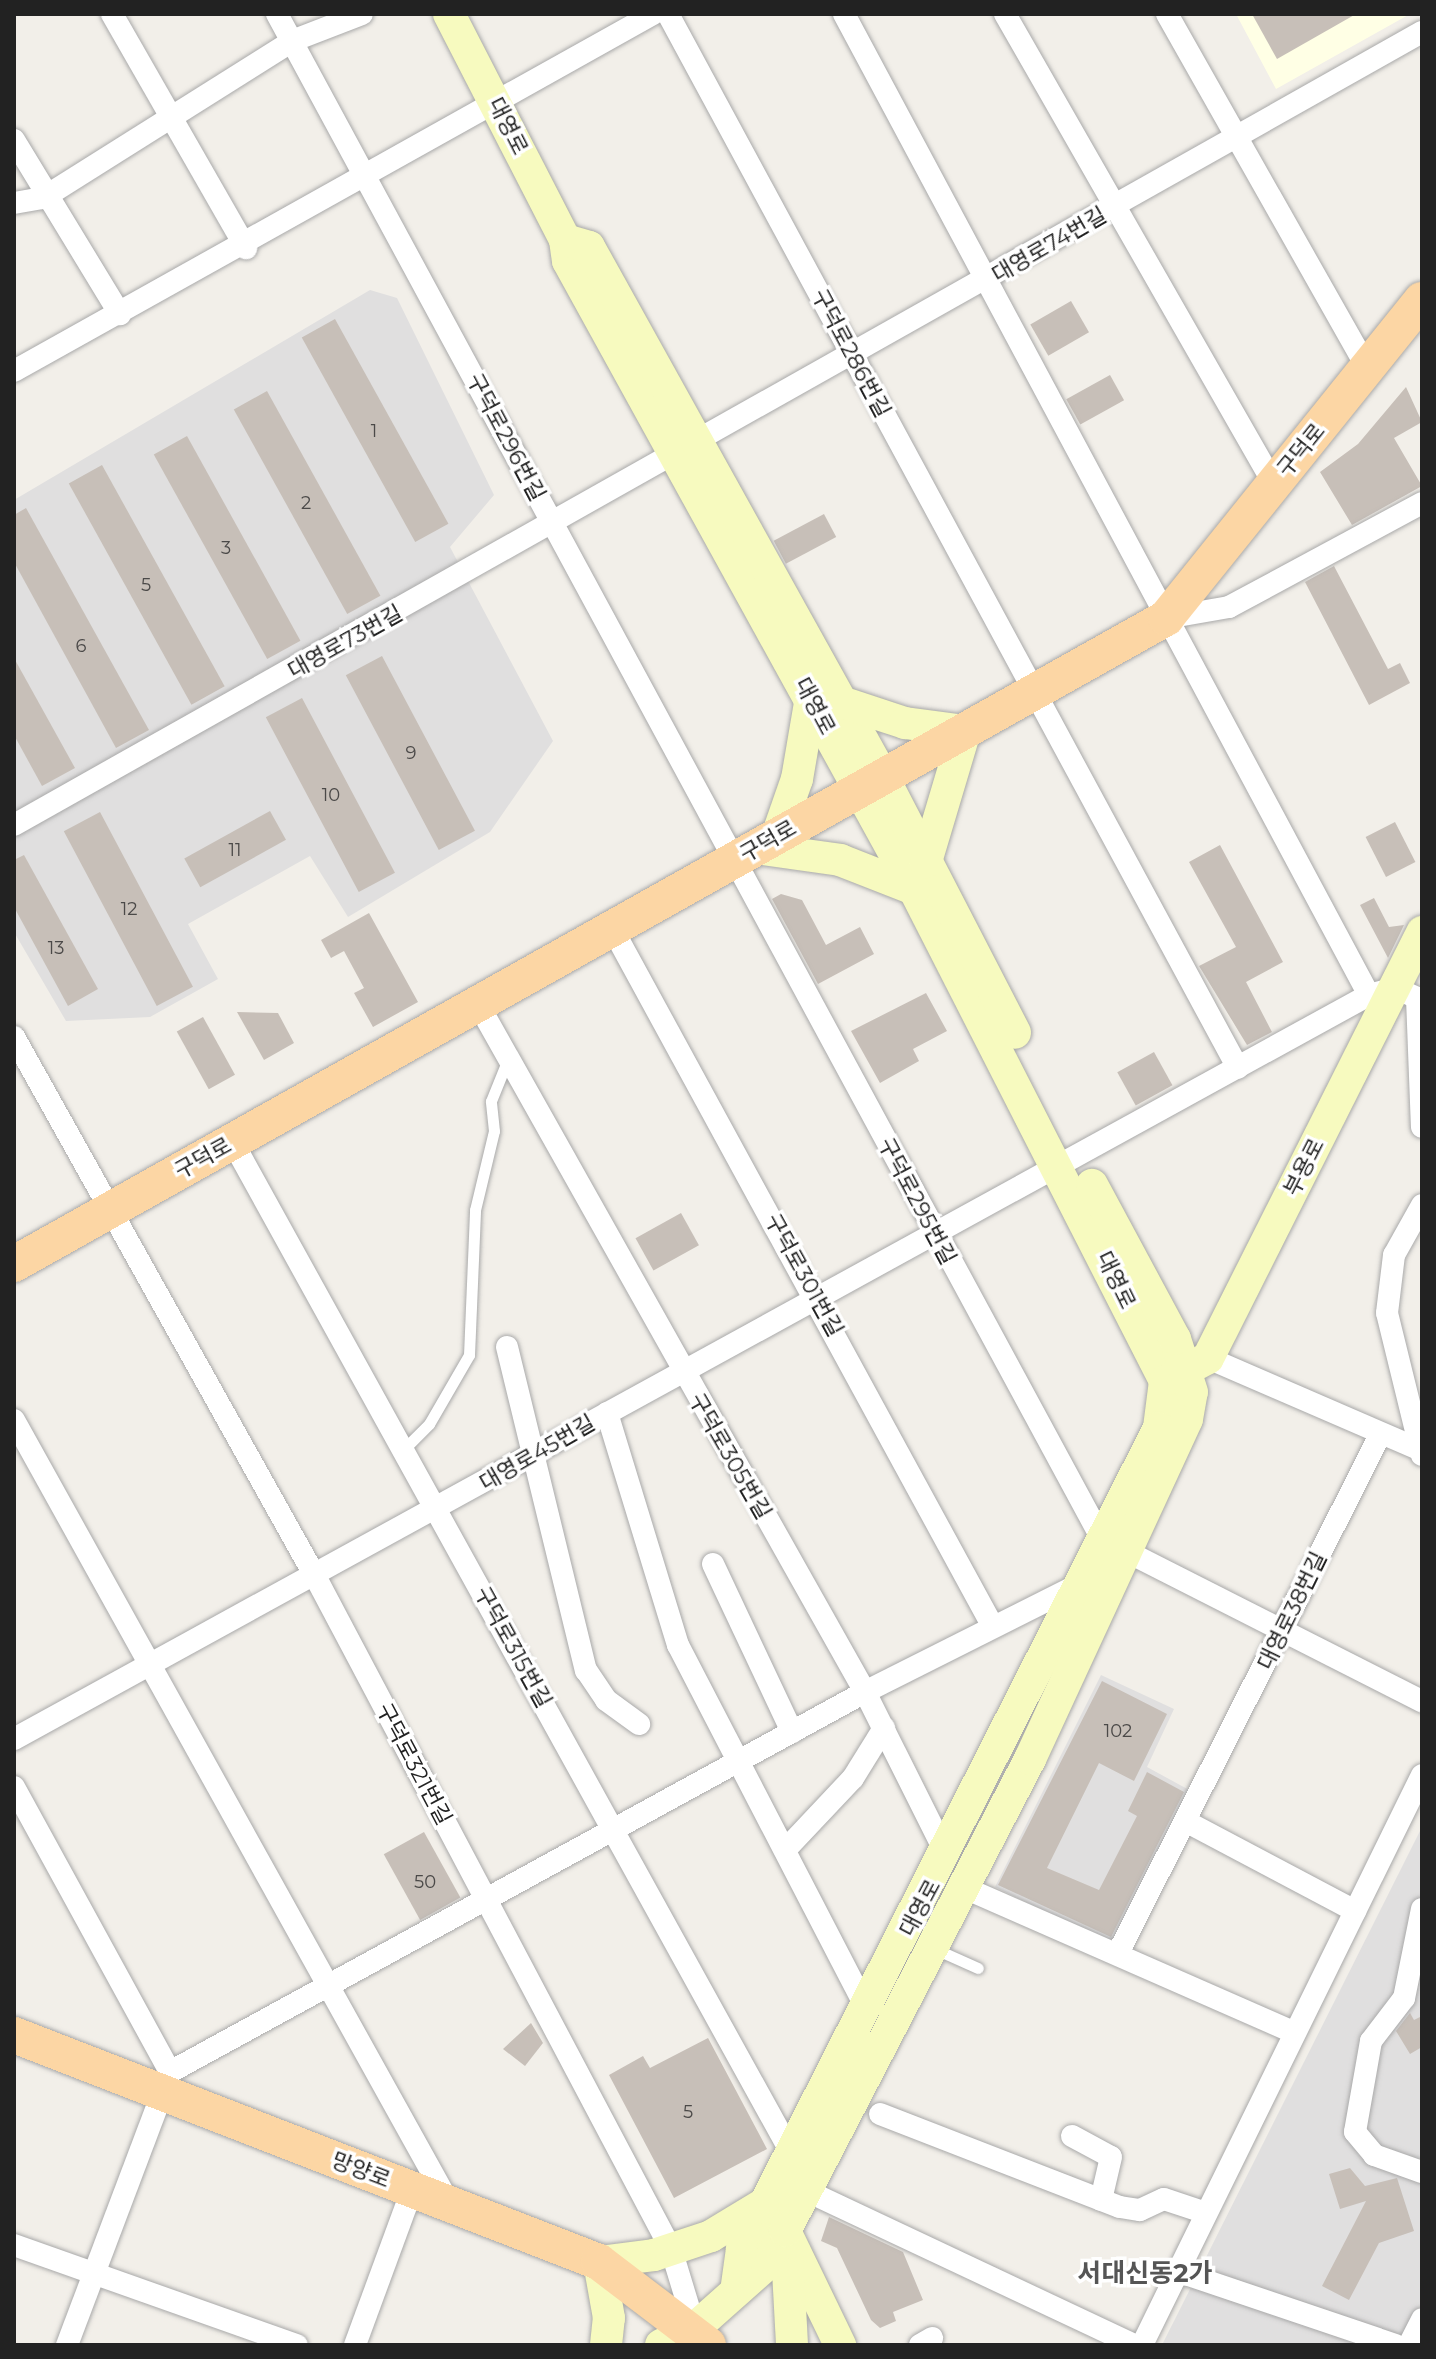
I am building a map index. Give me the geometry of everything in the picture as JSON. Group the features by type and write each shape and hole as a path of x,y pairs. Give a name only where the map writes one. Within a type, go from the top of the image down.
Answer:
{"main road":[{"name":"대영로","path":"449,14 565,240 568,261 687,450 870,782 1069,1162 1186,1369 1192,1392 1187,1419 1115,1546 965,1888 767,2264 737,2286"},
{"name":"구덕로","path":"14,1264 1166,618 1422,300"},
{"path":"823,698 905,723 965,731 920,876 756,848 797,779 823,698"},
{"name":"부용로","path":"1186,1369 1382,992 1422,932"},
{"name":"대영로","path":"737,2286 742,2249 947,1856 1082,1583 1115,1546"},
{"name":"망양로","path":"14,2035 166,2082 412,2190 599,2262 702,2337"},
{"path":"606,2345 609,2318 599,2262 671,2249 735,2225 768,2200"},
{"path":"785,2231 792,2345"},
{"path":"785,2231 840,2345"},
{"path":"661,2345 702,2337 737,2286"}],"street":[{"path":"112,14 246,248"},
{"name":"구덕로296번길","path":"277,14 554,526 756,848"},
{"path":"14,203 43,198 173,122 292,41 362,14"},
{"path":"14,371 246,248 363,174 653,14"},
{"name":"구덕로286번길","path":"668,14 1238,1068"},
{"path":"844,14 1166,618 1382,992 1417,998 1420,1008 1422,1127"},
{"path":"1005,14 1274,484"},
{"path":"1167,14 1367,368"},
{"name":"대영로74번길","path":"687,450 1422,32"},
{"path":"14,140 43,198 120,314"},
{"name":"대영로73번길","path":"14,825 687,450"},
{"path":"1166,618 1229,607 1422,503"},
{"name":"구덕로295번길","path":"756,848 932,1229 1115,1546"},
{"name":"구덕로301번길","path":"612,928 815,1295 992,1625"},
{"name":"대영로45번길","path":"14,1739 316,1578 607,1413 679,1368 932,1229 1069,1162 1382,992"},
{"name":"구덕로305번길","path":"478,1004 679,1368 865,1692 947,1856"},
{"name":"구덕로321번길","path":"14,1037 316,1578 486,1899 671,2249 702,2337"},
{"name":"구덕로315번길","path":"232,1141 792,2154"},
{"path":"1421,1453 1387,1313 1394,1255 1422,1205"},
{"path":"507,1347 586,1670 606,1700 639,1724"},
{"path":"1186,1369 1421,1453"},
{"path":"607,1413 678,1645 743,1759 867,2009"},
{"path":"14,1420 154,1663 450,2205"},
{"name":"대영로38번길","path":"1118,1953 1189,1823 1379,1437"},
{"path":"1115,1546 1422,1701"},
{"path":"713,1564 792,1732"},
{"path":"67,2345 166,2082 329,1985 613,1829 992,1625 1082,1583"},
{"path":"787,1848 853,1778 884,1728"},
{"path":"1142,2345 1422,1775"},
{"path":"14,1787 166,2082"},
{"path":"1189,1823 1355,1911"},
{"path":"965,1888 1295,2033"},
{"path":"1422,1909 1413,1998 1371,2041 1355,2132 1374,2155 1422,2172"},
{"path":"880,2114 1101,2200 1140,2210 1164,2199 1206,2213"},
{"path":"1072,2136 1111,2157 1101,2200"},
{"path":"355,2345 412,2190"},
{"path":"807,2191 1135,2345"},
{"path":"14,2245 297,2345"},
{"path":"1177,2271 1396,2345"},
{"path":"1409,2345 1422,2319"}],"lane":[{"path":"403,1450 429,1424 469,1355 475,1210 494,1131 491,1101 509,1058"},
{"path":"933,1947 978,1968"}],"shaded area":[{"path":"1236,14 1410,14 1276,89"},
{"path":"370,290 397,298 494,495 450,547 553,741 490,832 348,917 310,856 188,924 218,979 150,1017 66,1021 14,932 14,500"},
{"path":"1101,1675 1174,1709 1147,1767 1191,1791 1113,1945 995,1887"},
{"path":"1422,1827 1422,2345 1162,2345"}],"building":[{"path":"1252,14 1356,14 1277,59"},
{"path":"1071,301 1089,332 1048,356 1030,325"},
{"path":"335,319 448,524 415,542 302,337"},
{"path":"1110,375 1124,400 1080,425 1066,399"},
{"path":"1406,387 1422,422 1394,438 1422,486 1352,525 1320,472 1358,444"},
{"path":"267,391 380,596 347,614 234,409"},
{"path":"187,436 300,641 267,659 154,454"},
{"path":"102,465 225,686 191,705 69,483"},
{"path":"26,508 149,730 116,748 14,562 14,515"},
{"path":"824,514 836,537 786,564 774,541"},
{"path":"1334,566 1388,669 1400,663 1410,683 1369,705 1305,582"},
{"path":"382,656 475,831 439,850 346,675"},
{"path":"14,658 75,768 42,786 14,735"},
{"path":"302,698 395,873 359,892 266,717"},
{"path":"270,811 286,840 200,887 184,859"},
{"path":"100,812 193,987 157,1006 64,831"},
{"path":"1395,822 1415,862 1386,877 1366,837"},
{"path":"1220,845 1283,962 1246,982 1272,1032 1247,1045 1199,966 1236,947 1189,862"},
{"path":"24,855 98,989 68,1006 14,907 14,860"},
{"path":"781,894 802,900 826,945 860,927 874,954 818,984 772,899"},
{"path":"1374,898 1389,927 1404,925 1388,958 1360,905"},
{"path":"369,913 418,1002 373,1027 354,993 364,988 344,951 331,958 321,940"},
{"path":"926,993 947,1031 913,1049 919,1061 880,1083 851,1031"},
{"path":"237,1012 278,1013 294,1043 264,1060"},
{"path":"203,1017 235,1075 209,1089 177,1032"},
{"path":"1154,1052 1172,1085 1136,1106 1117,1072"},
{"path":"681,1213 699,1245 653,1271 636,1238"},
{"path":"1102,1681 1167,1714 1134,1781 1099,1763 1047,1868 1099,1890 1137,1816 1128,1811 1147,1772 1184,1792 1111,1937 998,1885"},
{"path":"424,1832 460,1898 420,1920 384,1854"},
{"path":"1410,2013 1414,2020 1422,2016 1422,2047 1410,2054 1396,2031"},
{"path":"531,2023 543,2043 525,2066 503,2049"},
{"path":"708,2038 767,2149 674,2198 609,2075 643,2056 650,2068"},
{"path":"1350,2168 1365,2186 1397,2178 1414,2231 1379,2243 1349,2300 1322,2286 1366,2201 1340,2209 1329,2174"},
{"path":"829,2217 903,2252 923,2300 893,2312 896,2321 880,2328 871,2320 837,2248 821,2241"}],"district":[{"name":"서대신동2가","path":"1145,2274"}]}
